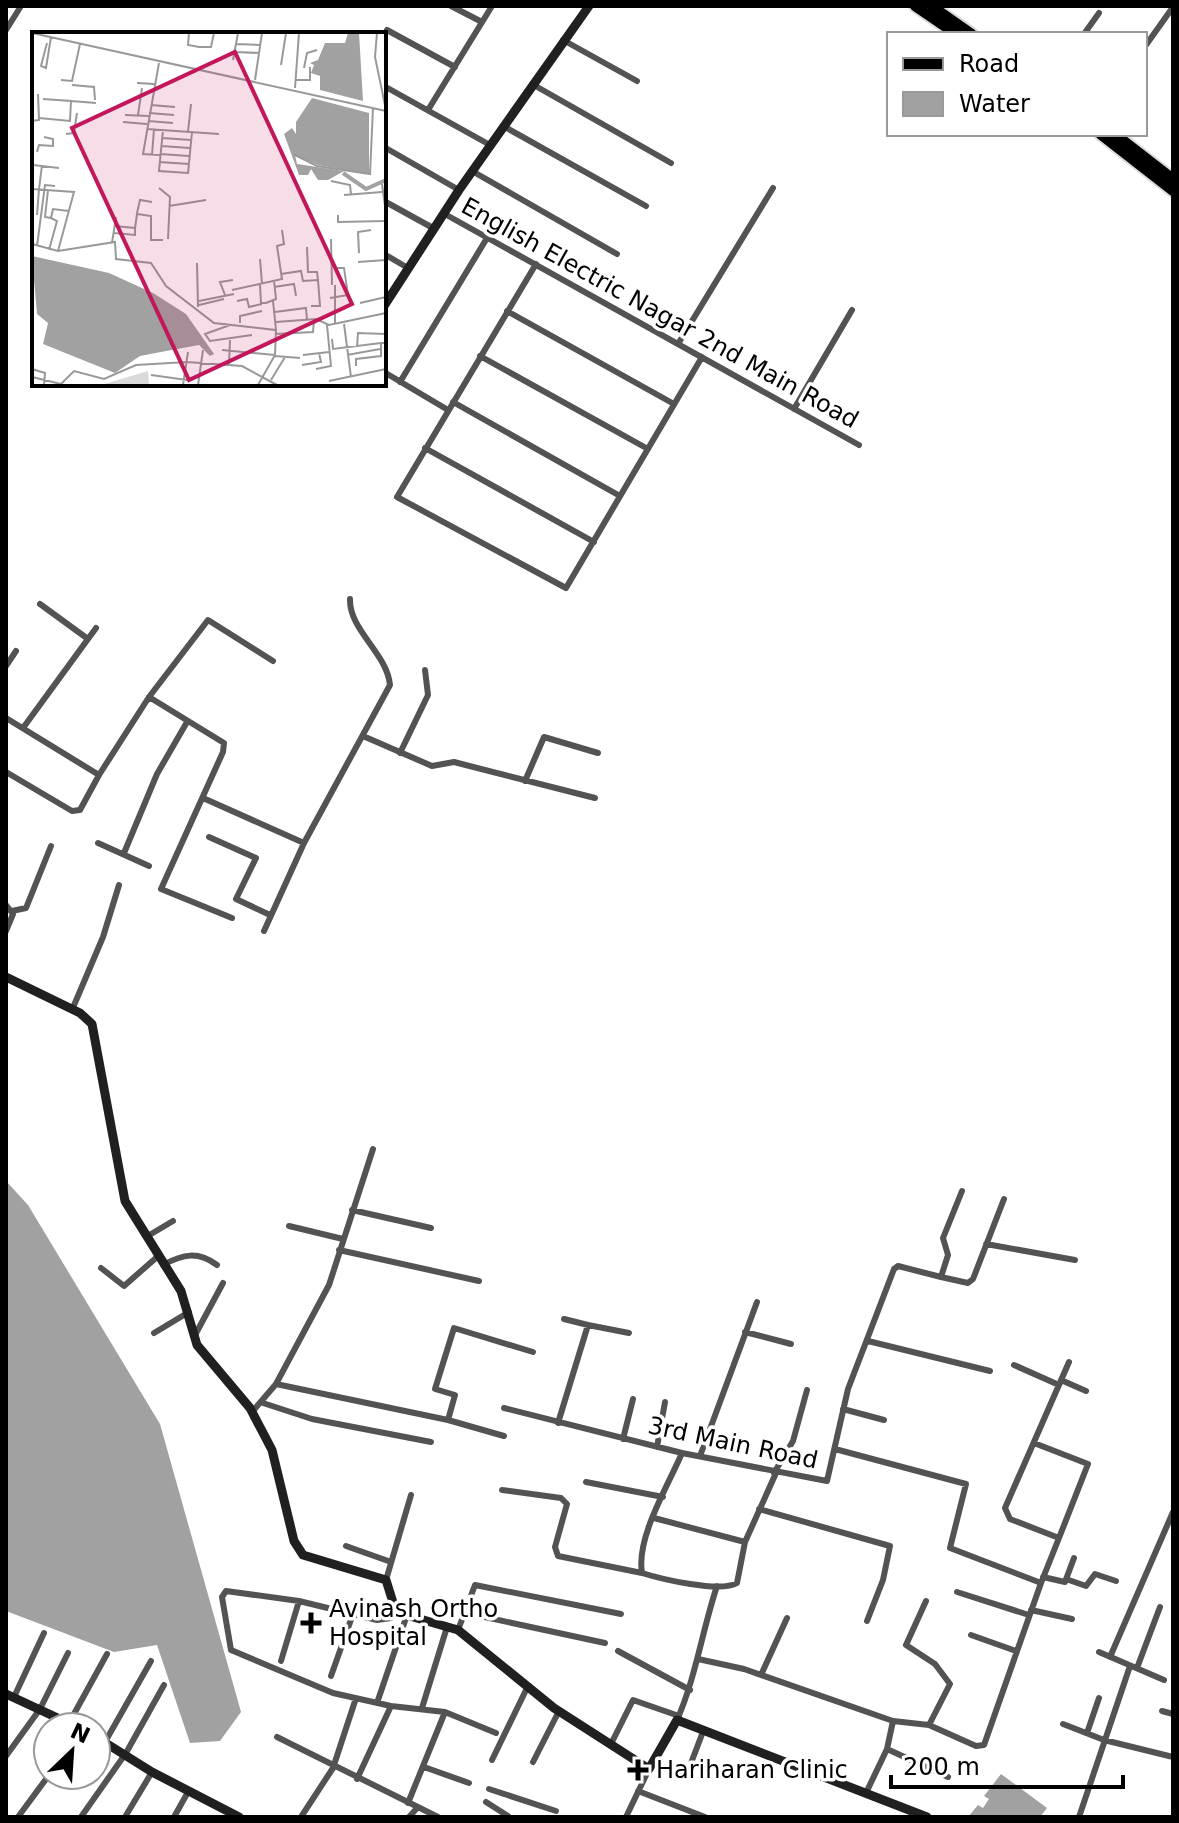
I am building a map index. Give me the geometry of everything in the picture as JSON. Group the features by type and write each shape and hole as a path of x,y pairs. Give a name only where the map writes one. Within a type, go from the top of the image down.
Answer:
{"main road":[{"path":"915,6 953,32"},
{"path":"932,6 969,32"},
{"path":"1103,136 1173,191"},
{"path":"1118,136 1173,179"}],"street":[{"path":"6,30 21,6"},
{"path":"451,6 482,22"},
{"path":"428,110 492,6"},
{"path":"386,302 443,213 589,6"},
{"path":"1147,44 1173,7"},
{"path":"1085,32 1099,13"},
{"path":"387,30 455,67"},
{"path":"563,40 637,81"},
{"path":"532,84 671,163"},
{"path":"386,87 490,145"},
{"path":"503,126 646,206"},
{"path":"386,148 459,190"},
{"path":"472,171 617,254"},
{"path":"678,344 773,188"},
{"path":"386,202 433,228"},
{"name":"English Electric Nagar 2nd Main Road","path":"443,213 859,445"},
{"path":"400,382 487,238"},
{"path":"386,255 408,268"},
{"path":"536,264 397,497 566,588 702,357"},
{"path":"794,409 852,310"},
{"path":"507,311 674,404"},
{"path":"480,356 648,449"},
{"path":"386,373 448,410"},
{"path":"453,402 620,496"},
{"path":"425,448 594,542"},
{"path":"264,931 304,843 390,685 383,663 353,612 350,599"},
{"path":"40,604 88,639"},
{"path":"6,772 72,811 80,810 149,697 208,620 273,661"},
{"path":"23,728 96,628"},
{"path":"6,666 16,651"},
{"path":"400,753 428,695 425,670"},
{"path":"149,697 224,743 223,752 161,889 232,918"},
{"path":"6,718 99,775"},
{"path":"124,853 157,774 187,722"},
{"path":"363,736 437,767 454,762 595,798"},
{"path":"525,781 544,737 598,753"},
{"path":"203,798 304,843"},
{"path":"209,837 256,858 236,899 270,915"},
{"path":"98,843 149,866"},
{"path":"12,911 26,908 51,846"},
{"path":"72,1010 103,937 119,885"},
{"path":"6,905 12,911"},
{"path":"6,931 12,911"},
{"path":"6,977 72,1010 92,1024 121,1190 160,1261 181,1291 197,1345 252,1412 272,1450 294,1541 303,1555 386,1580"},
{"path":"252,1412 263,1403 276,1384 317,1311 373,1149"},
{"path":"962,1191 943,1238 948,1255 941,1277 971,1282 1004,1199"},
{"path":"352,1210 431,1228"},
{"path":"146,1237 173,1221"},
{"path":"289,1226 343,1239"},
{"path":"986,1244 1075,1260"},
{"path":"339,1250 479,1281"},
{"path":"101,1268 124,1286 160,1261 190,1254 206,1257 217,1265"},
{"name":"3rd Main Road","path":"504,1408 682,1453 827,1481 843,1409 898,1266 941,1277"},
{"path":"194,1337 223,1283"},
{"path":"700,1456 757,1302"},
{"path":"154,1333 189,1312"},
{"path":"564,1319 629,1333"},
{"path":"558,1423 588,1325"},
{"path":"448,1420 455,1395 435,1389 454,1328 533,1352"},
{"path":"745,1332 791,1344"},
{"path":"868,1341 990,1371"},
{"path":"1059,1538 1010,1519 1005,1513 1069,1362"},
{"path":"1014,1365 1086,1391"},
{"path":"276,1384 448,1420 504,1436"},
{"path":"502,1490 561,1498 567,1504 555,1547 558,1556 717,1586 737,1583 745,1542 775,1473 793,1441 807,1390"},
{"path":"623,1439 633,1399"},
{"path":"657,1447 665,1402"},
{"path":"263,1403 312,1419 431,1442"},
{"path":"843,1409 884,1420"},
{"path":"698,1659 761,1675 893,1721 929,1725 976,1746 984,1745 1030,1612 1088,1464 1034,1443"},
{"path":"835,1449 966,1484 950,1548 1042,1580 1063,1583 1074,1558"},
{"path":"642,1573 642,1552 682,1453"},
{"path":"586,1482 663,1497"},
{"path":"396,1612 386,1580 411,1495"},
{"path":"759,1509 890,1546 883,1580 867,1621"},
{"path":"1110,1657 1173,1512"},
{"path":"654,1518 745,1542"},
{"path":"346,1546 391,1562"},
{"path":"1066,1579 1086,1586 1095,1574 1116,1581"},
{"path":"422,1708 453,1629 466,1613 473,1588 478,1585 621,1614"},
{"path":"639,1817 627,1814 690,1690 700,1638 717,1586"},
{"path":"396,1612 385,1620 299,1601 225,1592 231,1650 333,1693 391,1706 445,1712 496,1733"},
{"path":"957,1592 1030,1612 1072,1619"},
{"path":"281,1661 299,1601"},
{"path":"926,1601 906,1645 935,1664 950,1684 929,1725"},
{"path":"1079,1817 1104,1740 1160,1607"},
{"path":"396,1612 453,1629 559,1711 649,1769"},
{"path":"466,1613 605,1643"},
{"path":"331,1676 353,1614"},
{"path":"377,1703 407,1615"},
{"path":"761,1675 787,1618"},
{"path":"44,1633 10,1696 44,1711"},
{"path":"971,1635 1016,1651"},
{"path":"618,1651 690,1690"},
{"path":"1099,1652 1164,1680"},
{"path":"6,1756 40,1709 68,1653"},
{"path":"80,1711 107,1654"},
{"path":"112,1721 151,1661"},
{"path":"81,1817 126,1753 164,1685"},
{"path":"492,1760 527,1688"},
{"path":"301,1817 333,1768 356,1698"},
{"path":"1087,1733 1099,1698"},
{"path":"611,1744 633,1700 866,1793 905,1812 927,1817"},
{"path":"357,1779 391,1706"},
{"path":"533,1762 559,1711"},
{"path":"1162,1711 1173,1714"},
{"path":"408,1803 445,1712"},
{"path":"866,1793 887,1749 893,1721"},
{"path":"1063,1724 1104,1740 1173,1757"},
{"path":"688,1771 704,1729"},
{"path":"277,1737 333,1768 438,1817"},
{"path":"112,1746 227,1814 239,1817"},
{"path":"887,1749 948,1777"},
{"path":"424,1767 469,1783"},
{"path":"125,1817 152,1772"},
{"path":"489,1789 556,1811"},
{"path":"18,1817 37,1791"},
{"path":"638,1791 705,1817"},
{"path":"174,1817 188,1792"},
{"path":"486,1802 508,1816 516,1800"},
{"path":"409,1817 418,1807"}],"water":[{"path":"6,1181 28,1205 160,1424 241,1712 220,1741 190,1743 157,1645 114,1652 6,1611"},
{"path":"1001,1774 1047,1808 1040,1817 968,1817 978,1805 983,1808 989,1799 984,1796"}],"place":[{"name":"Avinash Ortho Hospital","path":"311,1623"},
{"name":"Hariharan Clinic","path":"638,1770"}]}
